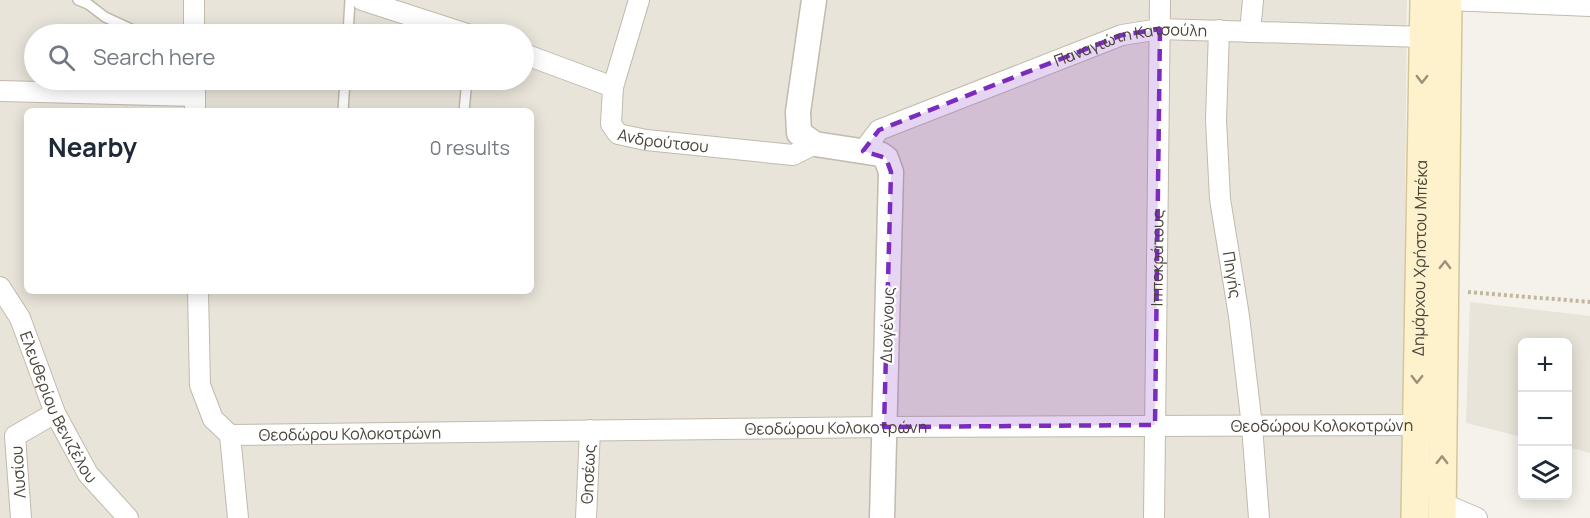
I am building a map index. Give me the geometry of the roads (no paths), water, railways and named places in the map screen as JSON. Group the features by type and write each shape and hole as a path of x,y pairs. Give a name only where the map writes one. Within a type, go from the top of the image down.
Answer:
{"main road":[{"name":"Δημάρχου Χρήστου Μπέκα","path":"1415,518 1424,0"},
{"name":"Δημάρχου Χρήστου Μπέκα","path":"1442,511 1448,0"}],"street":[{"path":"194,0 194,24"},
{"path":"362,0 436,24"},
{"name":"Ανδρούτσου","path":"639,0 613,87 611,124 618,134 646,140 793,155 815,144"},
{"path":"814,0 798,112 799,133 815,144 863,151"},
{"name":"Ιπποκράτους","path":"1154,518 1160,0"},
{"path":"1250,32 1253,0"},
{"path":"1448,0 1590,6"},
{"name":"Παναγιώτη Κατσούλη","path":"863,151 879,130 1122,35 1160,29 1423,37"},
{"name":"Πηγής","path":"1219,30 1216,120 1220,199 1239,316 1252,426 1259,518"},
{"path":"534,58 613,87"},
{"path":"0,91 195,96"},
{"name":"Διογένους","path":"863,151 880,153 886,158 891,172 882,518"},
{"name":"Ελευθερίου Βενιζέλου","path":"0,287 20,318 55,413 88,474 128,518"},
{"path":"198,294 200,385 213,419 230,435 238,518"},
{"name":"Λυσίου","path":"21,518 15,436 55,413"},
{"name":"Θεοδώρου Κολοκοτρώνη","path":"230,435 884,427 1443,425"},
{"name":"Θησέως","path":"586,518 590,430"},
{"path":"1442,511 1477,518"}],"lane":[{"path":"78,0 120,24"},
{"path":"349,24 350,0"},
{"path":"343,108 344,90"},
{"path":"464,108 466,90"}]}
